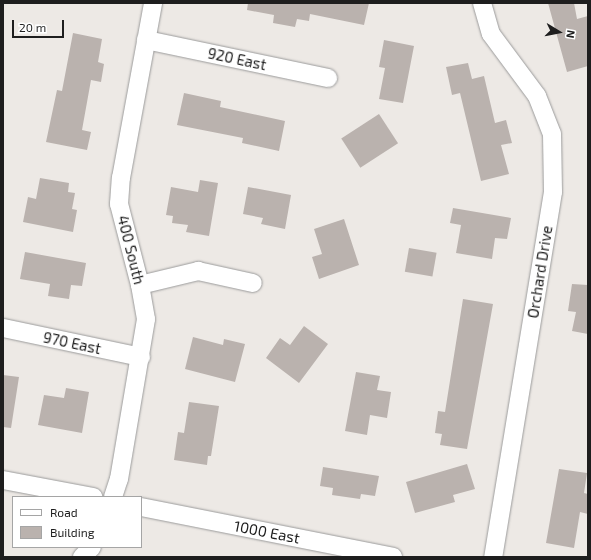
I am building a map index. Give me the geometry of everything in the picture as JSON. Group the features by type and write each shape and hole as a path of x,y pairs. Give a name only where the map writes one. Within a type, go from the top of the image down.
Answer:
{"street":[{"name":"400 South","path":"113,496 119,479 141,357 146,319 140,285 119,204 121,178 153,3"},
{"name":"Orchard Drive","path":"482,3 491,34 537,96 552,134 553,192 494,557"},
{"name":"920 East","path":"146,40 328,78"},
{"path":"140,285 198,271 253,283"},
{"name":"970 East","path":"3,328 141,357"},
{"path":"3,480 88,496"},
{"name":"1000 East","path":"142,506 393,557"},
{"path":"82,557 91,548"}],"building":[{"path":"248,3 369,3 364,25 310,14 309,21 297,19 295,27 273,23 274,15 247,10"},
{"path":"548,3 574,3 577,19 588,16 588,66 567,72"},
{"path":"73,33 102,39 98,62 104,64 101,82 91,80 82,130 91,132 87,150 46,142 57,90 62,91"},
{"path":"384,40 414,46 403,103 379,99 385,68 379,67"},
{"path":"468,63 472,79 484,76 495,123 506,120 512,143 501,145 509,174 481,181 460,93 452,95 446,67"},
{"path":"184,93 221,101 220,107 285,121 279,151 242,143 243,138 177,125"},
{"path":"379,114 398,143 360,168 341,139"},
{"path":"40,178 69,183 68,192 75,193 72,209 77,210 73,232 23,222 28,197 36,199"},
{"path":"200,180 218,183 209,236 186,232 188,225 172,223 173,216 166,215 171,187 198,192"},
{"path":"248,187 291,195 285,229 261,224 263,218 243,214"},
{"path":"453,208 511,218 507,239 495,238 492,259 456,253 461,225 450,223"},
{"path":"344,219 359,265 319,279 312,257 322,254 314,229"},
{"path":"409,248 437,253 432,276 405,272"},
{"path":"25,252 86,263 82,286 71,285 69,299 48,296 50,284 20,279"},
{"path":"572,284 588,285 588,334 572,331 576,312 568,311"},
{"path":"463,299 493,304 467,449 440,445 442,434 435,433 438,411 445,412"},
{"path":"304,326 328,344 299,383 266,358 280,338 290,345"},
{"path":"193,337 223,345 224,339 245,344 235,382 185,369"},
{"path":"356,372 380,376 377,390 391,392 387,418 370,415 367,435 345,431"},
{"path":"3,375 19,377 11,428 3,427"},
{"path":"66,388 89,392 82,433 38,425 44,395 64,398"},
{"path":"189,402 219,406 211,456 208,456 207,465 174,460 178,432 184,433"},
{"path":"467,464 475,489 453,495 455,502 415,513 406,482"},
{"path":"323,467 379,476 375,496 361,494 360,499 332,495 333,488 320,486"},
{"path":"559,469 587,473 584,493 588,494 588,514 580,512 574,548 546,543"}]}
